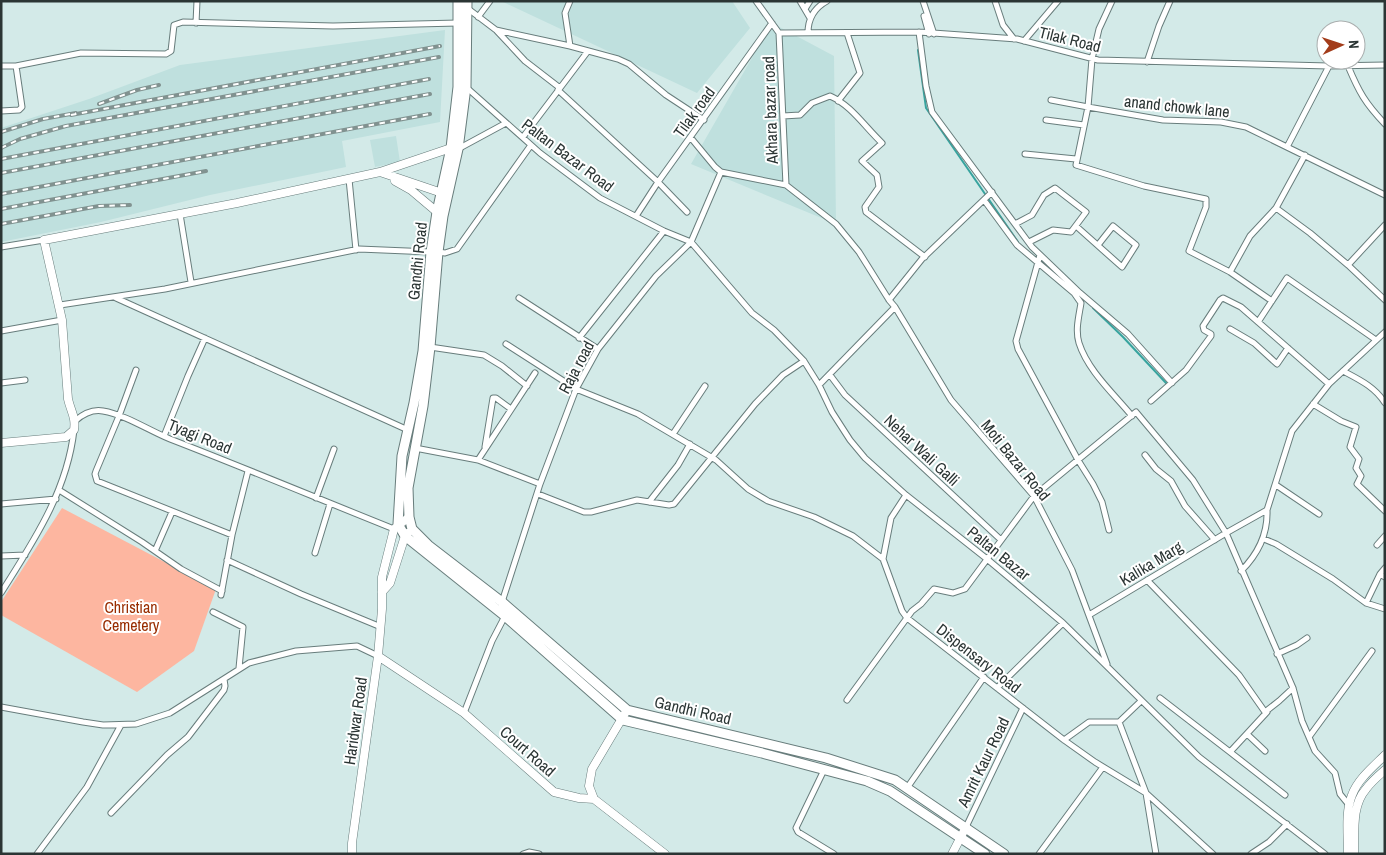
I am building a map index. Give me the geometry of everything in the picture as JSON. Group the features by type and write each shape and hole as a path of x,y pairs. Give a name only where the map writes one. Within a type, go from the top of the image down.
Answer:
{"main road":[{"name":"Gandhi Road","path":"454,149 458,87 458,1"},
{"name":"Gandhi Road","path":"396,526 402,456 423,351 434,252 466,87 467,5"},
{"name":"Gandhi Road","path":"408,533 408,488 423,406 430,347 437,212 445,194"},
{"path":"396,526 408,533"},
{"name":"Gandhi Road","path":"408,533 428,545 502,602 628,710 826,758 895,780 1004,854"},
{"name":"Gandhi Road","path":"408,533 623,720 867,781 890,791 985,854"}],"street":[{"path":"196,23 197,1"},
{"path":"478,17 490,1"},
{"path":"570,1 565,13 570,46"},
{"path":"756,1 779,33"},
{"path":"800,1 810,18"},
{"path":"805,9 810,1"},
{"path":"808,33 810,18 820,5 827,1"},
{"path":"921,1 931,34"},
{"path":"995,1 1003,25 1014,39"},
{"path":"1024,41 1058,1"},
{"path":"1112,1 1099,28 1092,59 1088,107 1076,165 1144,186 1206,199 1206,207 1189,251 1230,272 1272,300"},
{"path":"1147,62 1170,1"},
{"path":"467,5 658,182 687,212"},
{"path":"1,66 16,66 81,53 166,54 170,51 174,25 177,23 333,26 458,23"},
{"name":"Tilak road","path":"636,216 658,182 772,23"},
{"path":"496,30 570,46 618,59 629,64 666,94 704,120"},
{"path":"919,32 926,86 932,112 1040,255 1080,293 1128,334 1172,383"},
{"name":"Tilak Road","path":"779,33 919,32 1014,39 1098,60 1316,66"},
{"name":"Akhara bazar road","path":"779,33 786,185"},
{"path":"838,101 860,73 847,33"},
{"path":"523,137 588,51"},
{"name":"Tilak Road","path":"1366,66 1385,65"},
{"path":"1,111 19,110 22,107 16,66"},
{"path":"1287,147 1326,70"},
{"path":"1350,70 1368,107 1385,124"},
{"name":"Paltan Bazar Road","path":"466,87 531,145 600,198 664,231 691,242"},
{"path":"783,116 800,115 812,103 827,96 845,105 882,142 862,161 877,175 879,187 866,207 866,212 925,257"},
{"name":"anand chowk lane","path":"1051,100 1163,120 1222,122 1246,127 1385,195"},
{"path":"1046,120 1084,125"},
{"path":"1,247 180,214 380,172 454,149 506,123"},
{"path":"691,138 715,168 721,172 786,185"},
{"path":"60,305 116,297 356,250 445,253 457,248 531,145"},
{"path":"1025,154 1076,159"},
{"path":"1230,272 1250,236 1276,208 1305,155"},
{"path":"380,172 445,194"},
{"path":"380,172 411,190 437,212"},
{"name":"Raja road","path":"502,602 540,484 576,389 598,349 656,276 691,242 721,172"},
{"path":"349,179 356,250"},
{"name":"Moti Bazar Road","path":"786,185 836,224 859,252 895,307 951,400 1034,496 1072,570 1108,667"},
{"path":"1016,224 1032,214 1044,195 1055,188 1086,212 1071,232 1053,230 1029,242"},
{"path":"889,300 925,257 992,192"},
{"path":"984,200 1017,245 1074,293 1081,303 1078,326 1079,342 1088,361 1102,382 1132,416"},
{"path":"1276,208 1310,233 1348,265 1385,300"},
{"path":"180,214 191,282"},
{"path":"1348,265 1385,225"},
{"path":"1076,226 1122,267 1136,245 1113,226 1098,245"},
{"path":"579,338 664,231"},
{"path":"1,593 56,500 70,451 76,421 68,398 60,305 44,240"},
{"name":"Paltan Bazar","path":"691,242 752,313 774,330 804,361 819,384 832,412 850,440 865,458 906,495 987,559 1063,623 1199,758 1324,854"},
{"path":"1040,255 1016,341 1018,349 1093,484 1102,502 1109,530"},
{"path":"1258,322 1286,279 1289,278 1376,340"},
{"path":"116,297 408,430"},
{"path":"519,298 598,349"},
{"path":"1151,401 1193,363 1211,336 1204,330 1203,326 1220,300 1226,299 1258,322 1329,384"},
{"path":"819,384 830,375 895,307"},
{"path":"1,331 62,320"},
{"path":"1230,329 1254,343 1277,364 1288,348"},
{"path":"1242,572 1252,560 1264,538 1268,520 1267,510 1292,431 1329,384 1385,332"},
{"path":"164,436 188,376 206,338"},
{"path":"506,344 576,389 638,414 690,444 712,458 748,489 768,501 814,517 853,536 883,559 892,518 906,495"},
{"path":"430,347 484,355 502,366 527,386"},
{"path":"538,494 584,512 591,512 637,500 669,505 674,504 755,404 783,376 804,361"},
{"path":"136,370 96,471 97,481 232,536"},
{"path":"1343,371 1374,389 1385,403"},
{"path":"478,460 535,373"},
{"name":"Nehar Wali Galli","path":"830,375 845,395 1000,539"},
{"path":"1,384 25,380"},
{"path":"673,434 706,386"},
{"path":"484,450 493,398 496,398 511,409"},
{"path":"1313,404 1341,421 1356,427 1350,447 1359,459 1356,468 1361,476 1357,484 1385,511"},
{"name":"Tyagi Road","path":"76,421 82,414 104,411 330,504 396,526"},
{"path":"847,700 912,610 921,604 934,589 953,593 961,592 1034,496 1136,412 1193,480 1226,533 1292,688 1302,721 1316,753 1335,773 1340,794 1349,805"},
{"path":"1,443 66,437 74,430"},
{"path":"649,502 673,472 690,444"},
{"path":"414,448 478,460 540,484"},
{"path":"316,498 334,449"},
{"path":"1145,455 1156,469 1171,481 1185,506 1215,540"},
{"path":"58,490 221,593 248,470"},
{"path":"1276,485 1319,514"},
{"path":"1,504 56,500"},
{"path":"315,553 330,504"},
{"name":"Kalika Marg","path":"1089,615 1267,510"},
{"path":"155,551 172,512"},
{"path":"396,526 409,517"},
{"name":"Haridwar Road","path":"352,854 378,656 381,627 382,577 396,526"},
{"name":"Haridwar Road","path":"382,592 390,583 408,533"},
{"path":"1377,545 1385,536"},
{"path":"1264,538 1333,579 1366,604 1385,609"},
{"path":"1,556 25,555"},
{"name":"Dispensary Road","path":"883,559 902,610 907,618 1064,740 1103,767 1146,793 1213,854"},
{"path":"227,560 301,594 381,627"},
{"path":"1366,604 1385,568"},
{"path":"1147,580 1240,675 1265,712 1267,712"},
{"path":"213,612 243,627 239,668"},
{"path":"464,713 492,641 505,616"},
{"path":"997,688 1063,623"},
{"path":"1277,654 1298,645 1307,638"},
{"path":"1,707 83,722 121,725 136,724 170,713 249,663 296,650 357,646 378,656"},
{"path":"1309,737 1372,651"},
{"name":"Court Road","path":"378,656 464,713 554,792 573,797 594,799"},
{"path":"907,788 984,677"},
{"path":"111,812 167,756 188,738 224,690 224,679"},
{"path":"1230,752 1292,688"},
{"path":"1160,698 1285,795"},
{"path":"1064,740 1089,722 1119,722 1141,701"},
{"name":"Amrit Kaur Road","path":"966,827 1023,708"},
{"path":"628,710 592,769 589,786 594,799 665,854"},
{"path":"1119,722 1146,793 1156,854"},
{"path":"36,854 87,787 121,725"},
{"path":"1247,734 1265,751"},
{"path":"1348,854 1349,805 1357,785 1385,755"},
{"path":"1039,854 1103,767"},
{"path":"824,770 796,828 798,832 834,854"},
{"path":"1354,854 1356,811 1360,799 1365,790 1385,770"},
{"path":"1250,854 1269,842 1287,824"},
{"path":"952,854 966,827"},
{"path":"524,854 529,852 539,854"}],"shaded area":[{"path":"501,1 732,1 750,28 697,93"},
{"path":"772,23 834,56 836,224 691,164"},
{"path":"445,30 440,122 342,141 346,167 210,195 101,222 1,242 1,128 89,99 180,65"},
{"path":"396,136 400,162 375,167 370,140"}],"green space":[{"name":"Christian Cemetery","path":"62,508 216,589 194,651 137,692 1,615 1,602"}],"waterway":[{"path":"918,50 926,108 1018,242"},
{"path":"1093,308 1166,383"}],"railway":[{"path":"71,115 440,46"},
{"path":"1,148 20,139 66,126 439,57"},
{"path":"1,159 429,79"},
{"path":"99,104 137,90 159,85"},
{"path":"1,173 430,94"},
{"path":"1,132 43,119 76,113"},
{"path":"1,194 430,114"},
{"path":"1,209 206,171"},
{"path":"1,224 99,206 130,205"}]}
